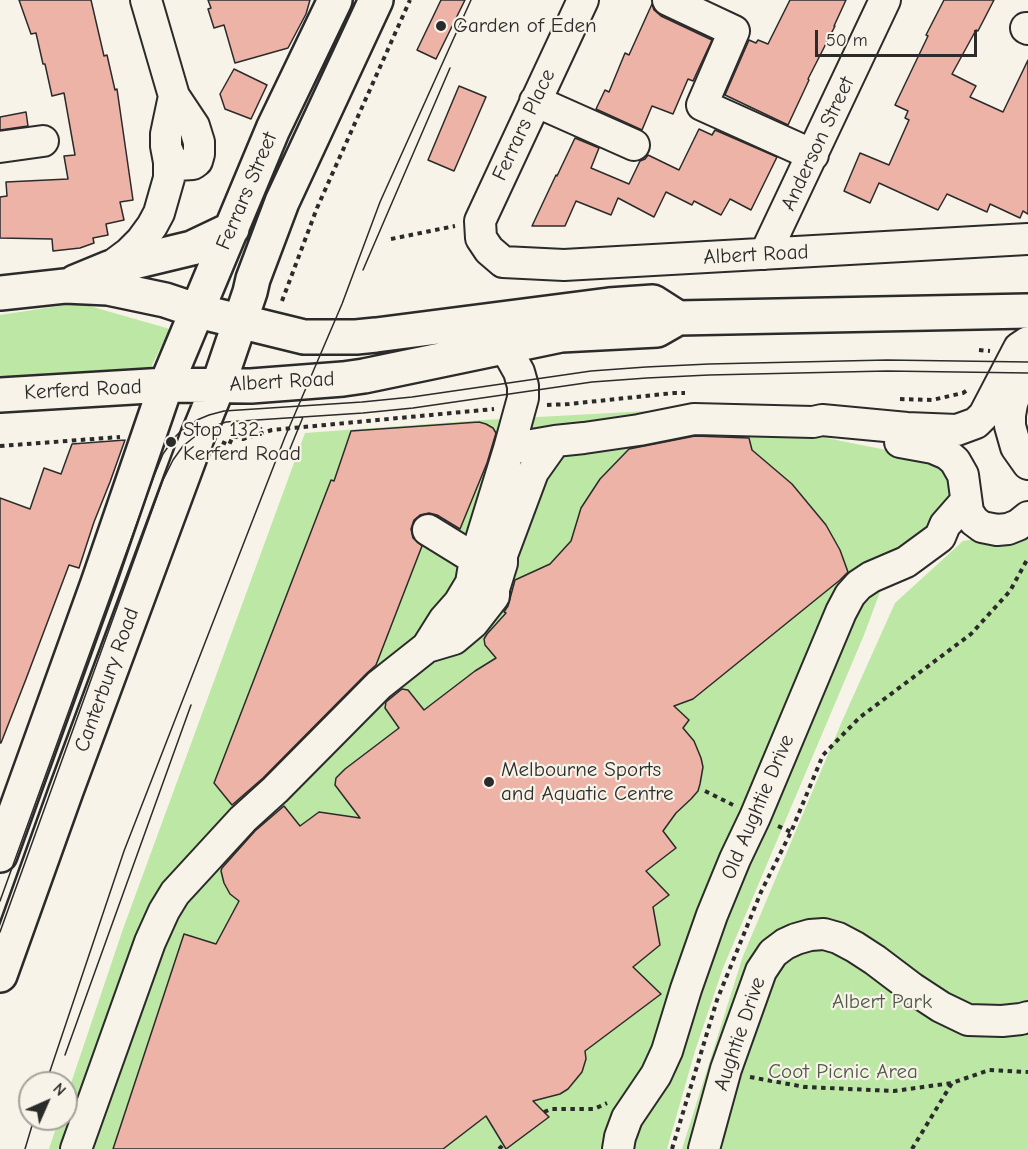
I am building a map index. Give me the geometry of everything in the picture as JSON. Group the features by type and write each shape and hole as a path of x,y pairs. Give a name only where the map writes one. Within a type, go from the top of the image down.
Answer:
{"main road":[{"name":"Ferrars Street","path":"166,385 273,129 335,0"},
{"name":"Ferrars Street","path":"218,386 250,292 252,279 282,202 376,0"},
{"path":"65,286 109,268 192,248 232,230"},
{"path":"0,293 65,286 97,287 165,300 198,311"},
{"name":"Albert Road","path":"198,311 304,337 325,338 376,335 609,305 653,302 678,318"},
{"name":"Albert Road","path":"166,385 272,385 343,379 561,335 657,330 678,318 1028,311"},
{"name":"Kerferd Road","path":"0,395 166,385"},
{"name":"Canterbury Road","path":"0,855 98,583 166,385"},
{"name":"Canterbury Road","path":"0,975 74,768 218,386"}],"street":[{"path":"109,268 136,246 157,217 169,178 168,152 172,162 180,166 195,162 200,151 194,126 174,96 146,0"},
{"name":"Ferrars Place","path":"480,222 583,0"},
{"path":"668,0 734,31 702,105 813,155"},
{"name":"Anderson Street","path":"765,254 885,0"},
{"path":"535,101 634,145"},
{"path":"0,147 43,141"},
{"name":"Albert Road","path":"480,222 480,238 489,250 503,262 564,266 1028,239"},
{"path":"509,449 595,437 694,419 813,422 822,420 934,429 967,428 984,415 1018,348 1028,342"},
{"path":"488,557 509,449 523,398 523,386 519,372 505,347"},
{"path":"1028,358 1010,415 1010,426 1016,447 1028,465"},
{"path":"813,422 825,429 924,446 947,454 959,466 963,475 968,512 982,527 997,531 1008,529 1028,517"},
{"path":"76,1149 150,942 175,893 243,819 379,686 427,647 444,620 459,603 488,557 533,472 555,441"},
{"name":"Old Aughtie Drive","path":"618,1149 620,1137 618,1110 656,1075 667,1051 716,905 850,594 871,577 906,561 940,537 945,525 966,501"},
{"name":"Old Aughtie Drive","path":"940,537 954,538 982,527"},
{"path":"428,530 488,557"},
{"name":"Aughtie Drive","path":"704,1149 726,1069 760,971 773,953 796,939 824,934 838,938 875,960 941,1007 968,1020 1002,1021 1028,1017"}],"path":[{"path":"282,301 317,208 410,0"},
{"path":"391,239 480,222"},
{"path":"0,446 127,437"},
{"path":"791,832 823,755 859,718 971,634 1010,591 1028,558"},
{"path":"705,791 737,807"},
{"path":"693,1059 699,1061"},
{"path":"742,1075 805,1087 894,1091 952,1083 989,1070 1028,1072"},
{"path":"912,1149 952,1083"},
{"path":"544,1112 551,1109 618,1110"}],"green space":[{"path":"79,303 170,329 150,369 0,378 0,315"},
{"name":"Melbourne Sports and Aquatic Centre","path":"685,409 922,457 946,469 956,491 883,584 864,635 723,968 695,1051 667,1149 49,1149 55,1131 78,1131 78,1071 75,1071 123,929 305,433"},
{"name":"Albert Park","path":"1028,530 1028,1149 682,1149 743,956 843,719 895,603 963,541"}],"building":[{"path":"19,0 91,0 104,56 107,55 115,90 117,89 133,200 120,202 124,220 106,224 108,235 93,238 94,243 80,248 53,251 52,239 0,238 0,197 7,196 6,182 68,179 64,156 75,155 64,93 52,96 36,33 31,34"},
{"path":"208,0 310,0 306,14 288,48 235,63 224,25 214,28 208,9 211,8"},
{"name":"Garden of Eden","path":"441,0 465,0 436,59 417,50"},
{"path":"790,0 846,0 788,125 725,95 749,40 756,43 758,40 768,44"},
{"path":"944,0 994,0 952,74 976,86 970,97 1003,112 1028,60 1028,214 1023,211 1020,218 990,204 987,212 947,194 938,210 879,183 870,203 844,191 860,153 889,165 909,120 905,118 908,111 895,105"},
{"path":"652,4 654,10 661,16 712,40 693,81 688,79 673,114 652,106 642,130 596,109 605,90 609,92 625,53 629,55"},
{"path":"234,69 267,85 251,119 225,109 220,94"},
{"path":"459,86 486,97 454,171 428,160"},
{"path":"26,112 28,126 0,130 0,117"},
{"path":"699,129 712,135 715,130 777,157 751,210 730,199 721,215 694,201 692,205 666,192 654,217 618,198 611,215 576,201 565,226 532,226 575,138 599,148 591,168 629,184 640,161 648,155 679,170"},
{"path":"479,422 493,428 496,433 487,463 460,529 437,515 429,513 420,515 414,520 411,529 413,538 422,546 376,665 263,778 232,805 214,783 331,480 334,481 351,431"},
{"path":"695,436 749,438 752,450 792,484 826,525 840,550 848,572 693,699 674,706 689,720 683,728 694,741 703,767 698,791 676,813 663,831 676,848 646,871 669,895 653,907 660,945 633,967 661,994 585,1051 586,1059 582,1072 568,1089 560,1094 533,1101 549,1117 506,1149 486,1116 443,1149 113,1149 184,934 216,944 239,901 230,894 224,883 222,868 255,831 284,806 300,826 319,812 360,818 335,785 336,778 399,728 385,708 386,702 402,689 408,690 424,710 496,658 485,645 484,639 506,613 504,612 508,606 515,580 550,564 571,541 581,508 600,479 629,449"},
{"path":"125,440 79,568 69,565 0,743 0,498 30,509 44,468 61,474 72,444"}],"tram line":[{"path":"50,1071 124,851 285,437 342,304 380,202 471,0"},
{"path":"363,270 450,68"},
{"path":"0,901 163,454 175,437 197,420 224,411 412,397 591,371 646,367 887,360 1028,362"},
{"path":"0,932 163,480 183,446 203,430 226,422 413,408 592,382 647,378 887,371 1028,373"},
{"path":"285,461 303,417"},
{"path":"65,1055 191,705"},
{"path":"25,1149 30,1131"}],"place":[{"name":"Garden of Eden","path":"441,26"},
{"name":"Stop 132: Kerferd Road","path":"171,442"},
{"name":"Melbourne Sports and Aquatic Centre","path":"489,782"}],"park label":[{"name":"Coot Picnic Area","path":"843,1072"}]}
